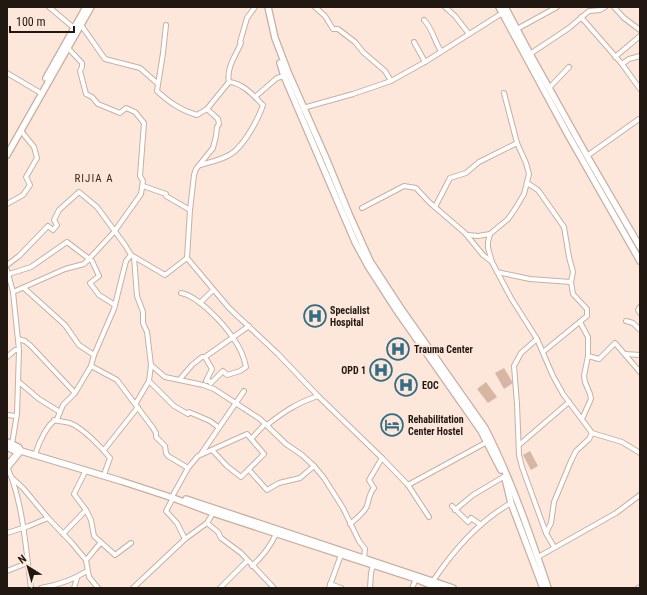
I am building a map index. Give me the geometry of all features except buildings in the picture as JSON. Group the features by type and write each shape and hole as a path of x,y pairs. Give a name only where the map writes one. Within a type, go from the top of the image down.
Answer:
{"main road":[{"path":"7,147 86,7"},
{"path":"7,155 91,7"},
{"path":"264,7 272,41 284,76 326,158 370,260 400,307 485,428 509,480 548,588"},
{"path":"268,7 275,38 301,109 355,242 368,266 405,322 481,431 505,476 511,503 543,588"},
{"path":"504,9 517,29 587,156 639,244"},
{"path":"504,9 567,135 640,261"},
{"path":"9,444 18,450 173,497 453,588"},
{"path":"18,450 36,452 105,472 213,513 416,579 438,588"}],"street":[{"path":"49,7 74,28"},
{"path":"166,25 164,53 157,84 157,92 175,106 186,112 197,115 207,109 229,82 228,75 241,43 240,42 247,18 255,7"},
{"path":"315,7 324,16 333,29 338,29 355,42 363,52 385,71 391,81"},
{"path":"445,7 455,16 469,34"},
{"path":"517,29 556,7"},
{"path":"530,54 569,28 589,11 600,10 605,7"},
{"path":"614,7 624,18 640,30"},
{"path":"301,109 391,81 425,62 469,34 504,9"},
{"path":"581,17 622,64 640,89"},
{"path":"424,20 429,25 441,51"},
{"path":"81,25 105,59 140,68 157,84"},
{"path":"616,58 640,36"},
{"path":"414,42 425,62"},
{"path":"13,292 65,270 84,264 114,232 140,194 143,186 143,181 140,176 144,123 135,112 126,108 120,113 98,104 92,97 86,94 80,71 82,63 68,48"},
{"path":"622,64 629,59 640,56"},
{"path":"551,86 569,68"},
{"path":"8,75 38,92"},
{"path":"255,97 277,78 284,76"},
{"path":"200,165 216,161 235,151 254,126 263,105 239,84 229,82"},
{"path":"468,235 478,236 490,234 508,218 515,209 524,194 527,183 529,174 526,163 517,144 504,93"},
{"path":"207,109 218,119 219,124 217,126 213,148 200,165 194,176 187,258 213,290 235,313 278,354 408,485 429,516"},
{"path":"587,156 639,119"},
{"path":"7,204 23,195 30,185 26,176 37,158 34,146 21,131"},
{"path":"435,207 450,178 466,173 479,162 517,144"},
{"path":"527,183 538,190 564,227 573,272 571,282 573,294 587,309 587,316 543,352"},
{"path":"143,186 166,194 166,196 190,210"},
{"path":"362,208 404,186 416,188 435,207 468,235 483,255 492,262"},
{"path":"7,265 19,256 48,226 53,230 57,225 54,220 59,210 79,192 97,207 132,256 165,275 187,258"},
{"path":"490,234 488,248 492,262 511,298 537,339 553,376 563,394 592,433 622,442 640,453"},
{"path":"9,444 16,416 19,382 19,350 13,292 8,272 32,267 66,242 89,259 99,276 90,283 99,295 115,305"},
{"path":"36,452 40,440 54,420 57,419 65,402 75,392 91,366 94,355 115,305 126,261 132,256"},
{"path":"104,450 137,405 149,381 151,365 147,332 143,324 143,312 137,296 132,256"},
{"path":"497,272 530,278 571,282"},
{"path":"24,288 65,326 79,345 94,355"},
{"path":"200,304 213,290"},
{"path":"181,293 193,297 223,325 233,338 244,360 246,367 231,375 227,375 223,371 211,383 207,380"},
{"path":"640,307 638,310 640,313"},
{"path":"626,321 633,324 640,330"},
{"path":"580,322 588,338 588,356 584,382 591,399 582,419"},
{"path":"180,379 192,365 202,357 233,338 249,326"},
{"path":"18,339 28,343 75,392"},
{"path":"537,339 521,353 514,366 519,455 546,533 554,547"},
{"path":"588,356 599,359 615,343 640,372"},
{"path":"7,357 15,350 19,350"},
{"path":"626,354 640,355"},
{"path":"204,357 212,368 204,385"},
{"path":"151,365 165,377 180,379 214,389 266,424 286,444 314,466 343,508 358,541 365,549 364,558"},
{"path":"91,366 114,378 137,405 156,433 156,437 165,446 168,456 188,468"},
{"path":"149,381 179,410 188,414 189,412 210,421 218,427"},
{"path":"19,382 60,412"},
{"path":"185,539 177,523 166,511 188,468 201,454 218,427 244,392"},
{"path":"252,438 266,424 289,408 307,399 318,396"},
{"path":"519,445 569,402"},
{"path":"7,415 16,416"},
{"path":"54,420 72,425 94,440 104,450 110,458 105,472"},
{"path":"546,533 551,523 554,502 571,461 576,451 589,439 592,433"},
{"path":"201,454 247,434 252,438 264,454 241,477 227,466 212,450"},
{"path":"408,485 486,442"},
{"path":"18,450 7,468 12,478 23,528 31,588"},
{"path":"350,524 367,506 369,494 374,488 369,480 382,458"},
{"path":"249,470 267,490 279,483 300,478 314,466"},
{"path":"86,470 74,494 86,510 91,520 94,536 115,555 131,543"},
{"path":"481,525 471,518 468,522 454,508 505,476"},
{"path":"12,478 23,488 86,560 87,570 98,588"},
{"path":"538,557 616,513 640,495"},
{"path":"433,581 441,568 460,545 498,511 511,503"},
{"path":"63,534 86,510"},
{"path":"133,588 185,539 207,523 213,513"},
{"path":"7,533 48,518"},
{"path":"207,523 218,532 221,538 241,553 274,588"},
{"path":"252,566 271,546 276,534"},
{"path":"86,560 101,543"},
{"path":"341,555 330,586 341,588"},
{"path":"220,588 247,561"},
{"path":"7,571 27,563"},
{"path":"370,588 370,577 373,565"},
{"path":"41,588 77,578 87,570"},
{"path":"74,588 77,578"},
{"path":"412,588 416,579"}],"shaded area":[{"path":"504,368 513,383 504,389 495,373"},
{"path":"486,382 497,397 488,403 477,389"},
{"path":"530,451 538,466 531,470 523,455"}],"place":[{"name":"Specialist Hospital","path":"315,316"},
{"name":"Trauma Center","path":"398,349"},
{"name":"OPD 1","path":"381,370"},
{"name":"EOC","path":"406,385"},
{"name":"Rehabilitation Center Hostel","path":"392,425"}],"district":[{"name":"RIJIA A","path":"94,178"}]}
